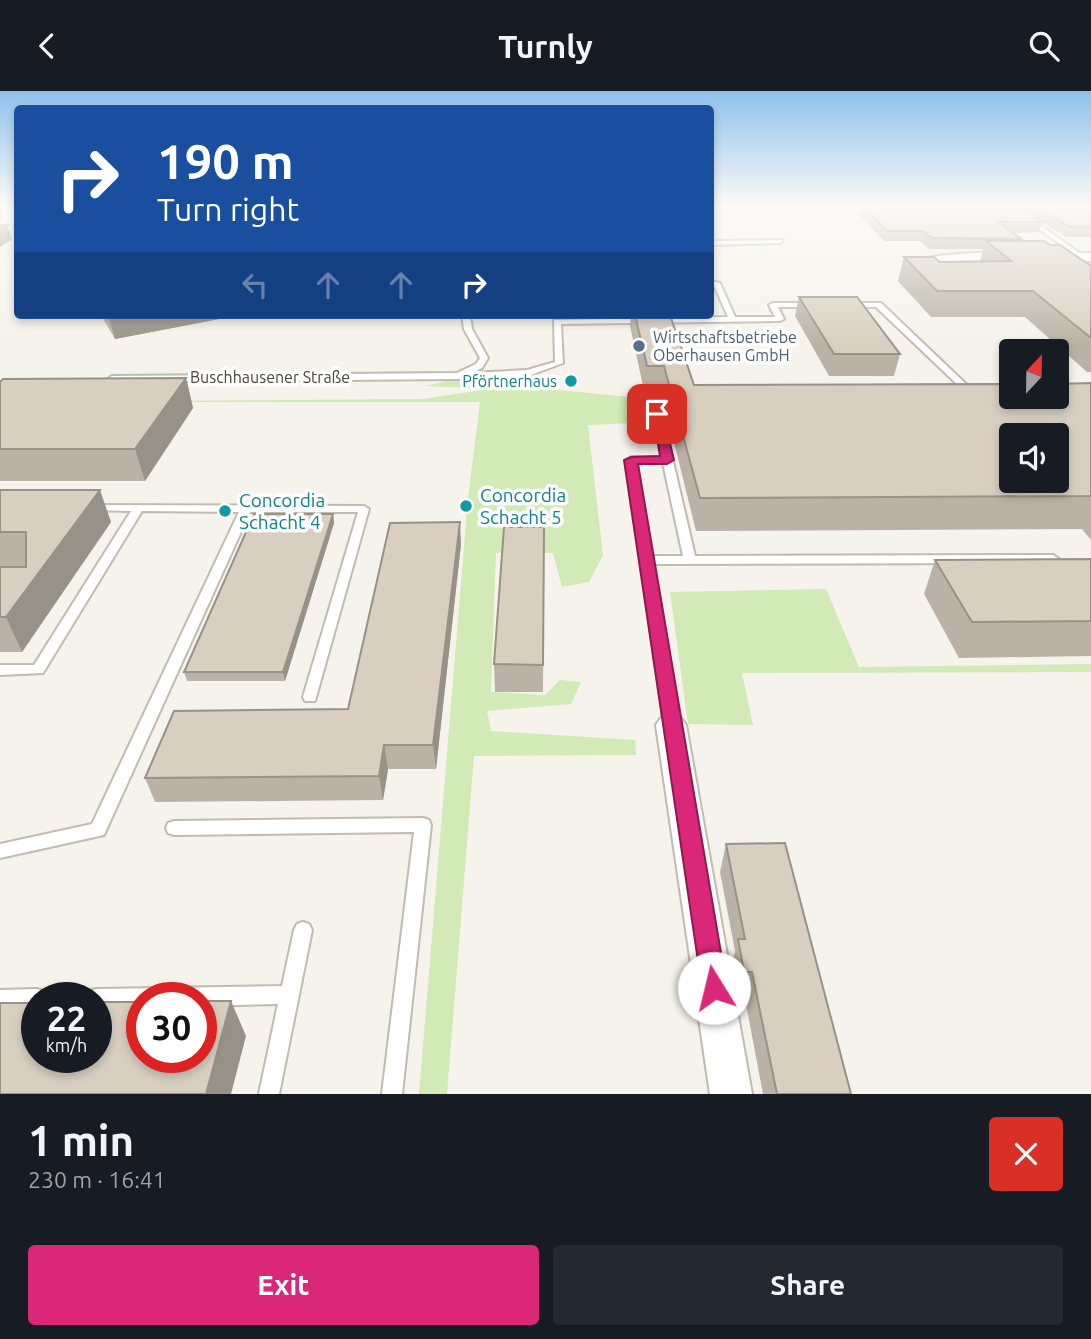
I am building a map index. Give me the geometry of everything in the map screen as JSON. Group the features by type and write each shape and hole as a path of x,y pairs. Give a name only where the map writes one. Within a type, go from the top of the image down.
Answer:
{"street":[{"path":"917,264 961,258 1087,257"},
{"path":"671,725 731,1094"}],"lane":[{"path":"714,283 717,283 732,319 780,319 773,305 826,305"},
{"path":"839,305 878,305 963,385"},
{"path":"458,376 479,366 484,358 482,349 466,328 466,319"},
{"name":"Buschhausener Straße","path":"98,380 528,373 559,363 557,322 732,319"},
{"path":"657,414 690,560"},
{"path":"667,460 631,460 671,725"},
{"path":"83,507 364,509 310,697"},
{"path":"0,670 38,670 139,508"},
{"path":"0,851 98,830 246,508"},
{"path":"647,561 1065,559"},
{"path":"174,828 423,825 392,1094"},
{"path":"269,1094 303,930"},
{"path":"112,997 290,995"},
{"path":"0,999 21,998"}],"green space":[{"path":"447,381 548,381 549,389 628,397 999,397 999,404 629,404 633,423 588,425 603,555 589,582 562,587 553,553 496,553 491,692 545,695 560,680 581,682 571,704 487,711 491,731 635,740 636,755 474,756 447,1094 419,1094 468,498 480,402 0,402 422,399 489,389 426,386"},
{"path":"1091,394 1091,404 1069,404 1069,396"},
{"path":"826,589 859,667 1091,664 1091,672 742,673 753,725 688,724 670,592"}],"building":[{"path":"1000,252 1070,252 1091,266 1091,338 1033,291 937,291 904,257 934,257 940,262 1011,261"},
{"path":"799,297 857,297 900,354 834,354"},
{"path":"636,319 671,319 694,385 999,384 999,409 1069,409 1069,384 1091,383 1091,496 700,498 664,366 647,366"},
{"path":"186,378 135,449 0,449 0,382 3,379"},
{"path":"0,490 100,490 6,617 0,617 0,567 26,567 26,532 0,532"},
{"path":"254,514 333,514 283,672 184,672"},
{"path":"460,522 433,745 384,745 379,776 145,778 174,711 348,709 390,523"},
{"path":"504,527 544,527 543,665 494,664"},
{"path":"1091,559 1091,621 972,622 935,560"},
{"path":"785,843 851,1094 777,1094 752,972 744,972 738,939 745,939 726,844"},
{"path":"217,1001 231,1001 217,1053"},
{"path":"112,1002 126,1002 126,1073 212,1073 206,1094 0,1094 0,1003 21,1003 21,1073 112,1073"}],"place":[{"name":"Wirtschaftsbetriebe Oberhausen GmbH","path":"639,346"},
{"name":"Pförtnerhaus","path":"571,381"},
{"name":"Concordia Schacht 5","path":"466,506"},
{"name":"Concordia Schacht 4","path":"225,511"}],"route":[{"path":"657,414 667,460 631,460 714,988"}]}
